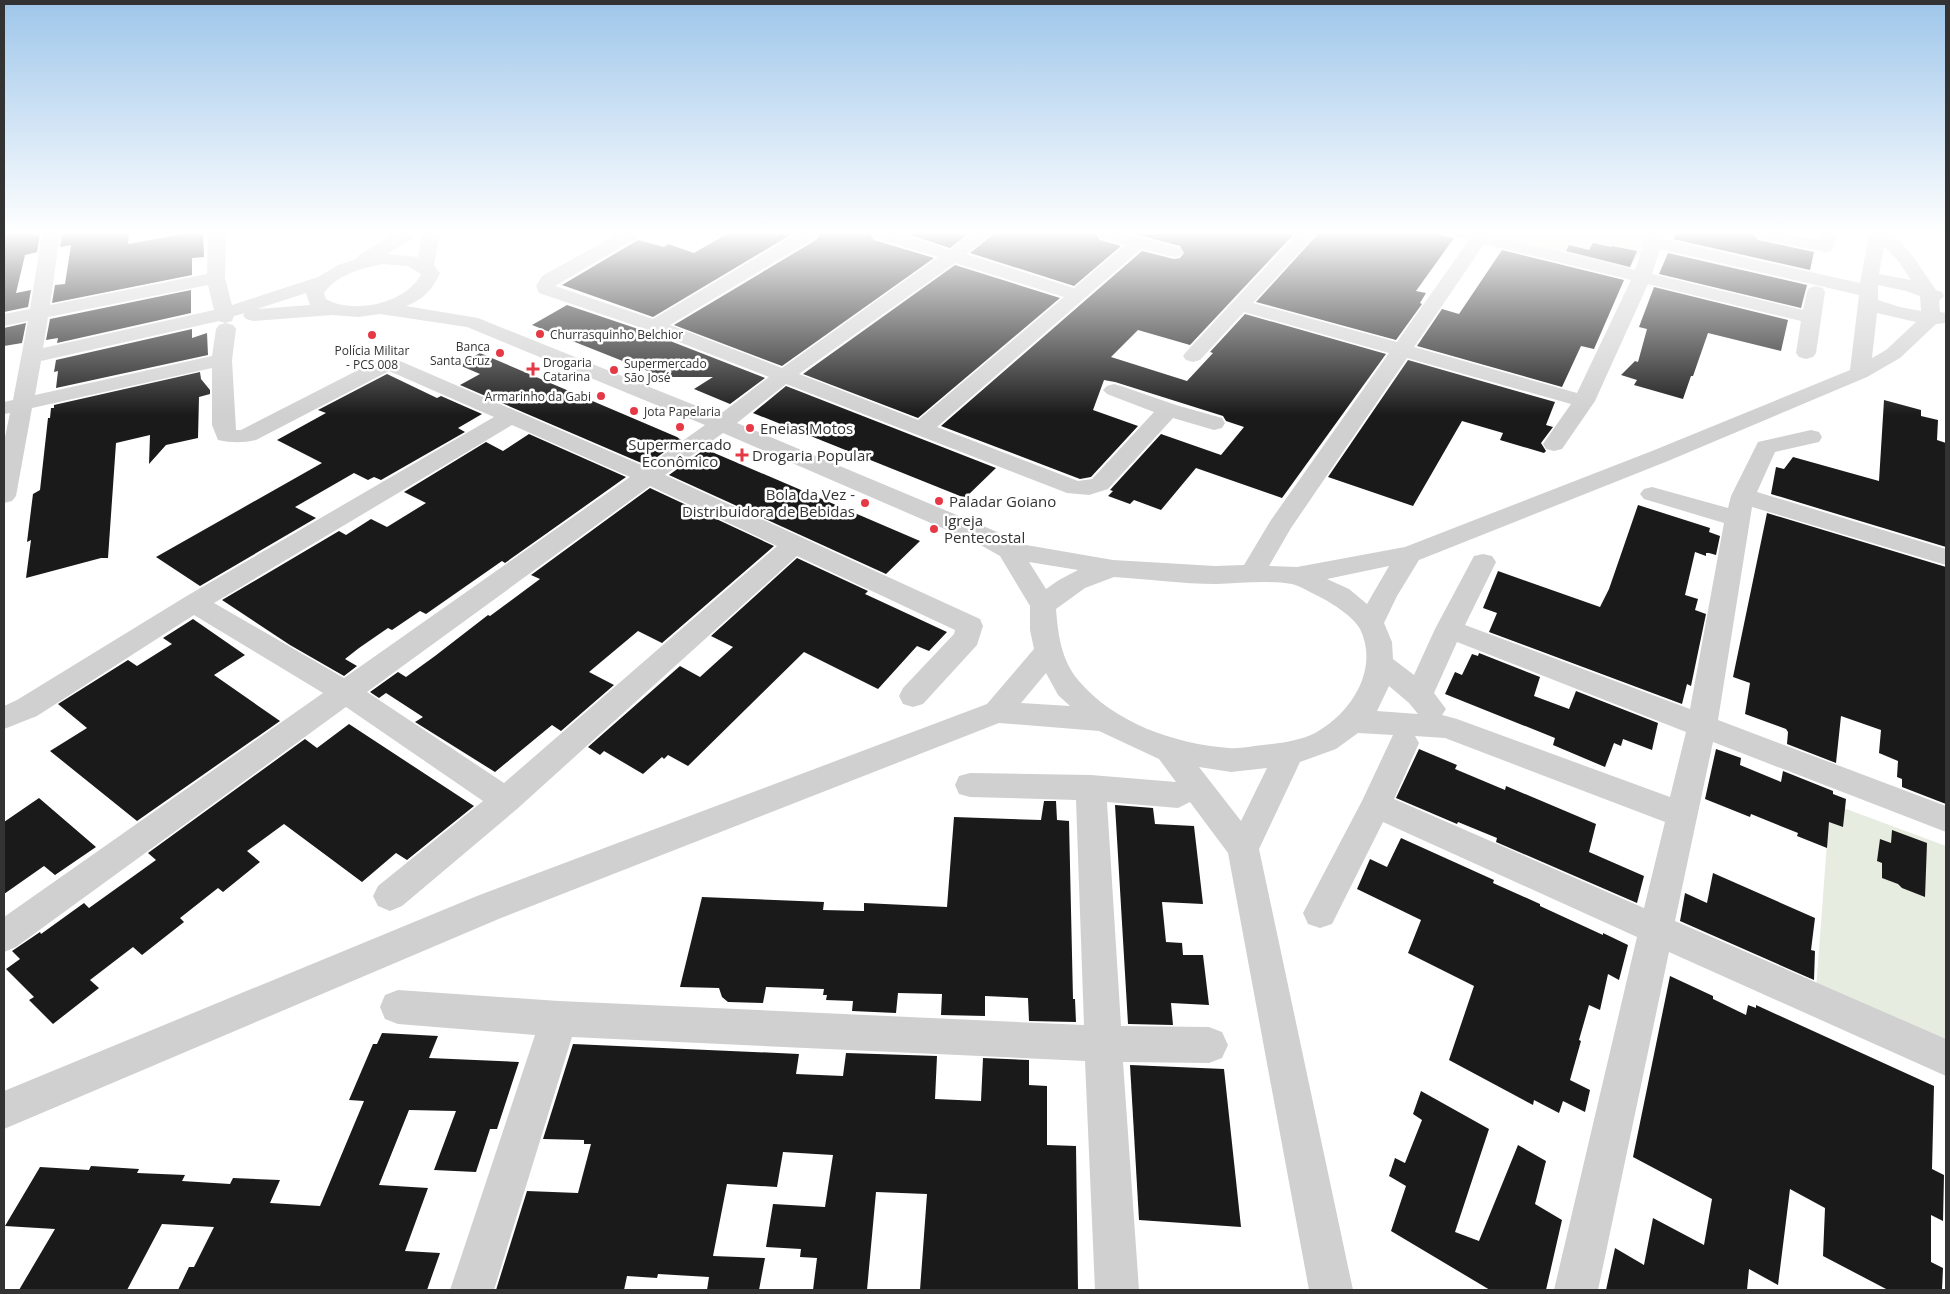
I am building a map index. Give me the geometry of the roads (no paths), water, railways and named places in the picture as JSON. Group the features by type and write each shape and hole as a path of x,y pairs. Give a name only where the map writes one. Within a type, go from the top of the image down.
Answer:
{"street":[{"path":"4,496 13,406 32,357 41,294"},
{"path":"4,320 133,294"},
{"path":"218,294 222,360 223,424 226,435 248,435 269,426 373,370 386,365 393,365 647,476 970,626 967,638 912,696"},
{"path":"220,320 288,294"},
{"path":"315,294 318,302 331,309"},
{"path":"32,357 220,320 331,309 353,311 380,308 416,294"},
{"path":"442,294 471,322"},
{"path":"562,294 655,326 785,375 1075,488 1090,488 1100,484 1168,410"},
{"path":"655,326 708,294"},
{"path":"4,936 721,424 785,375 898,294"},
{"path":"1193,356 1250,294"},
{"path":"1252,573 1280,526 1400,351 1435,294"},
{"path":"1554,444 1584,401 1633,294"},
{"path":"1716,294 1811,318"},
{"path":"1806,353 1816,294"},
{"path":"1860,373 1868,294"},
{"path":"1873,294 1899,314 1939,318"},
{"path":"1930,294 1939,318"},
{"path":"1932,294 1946,302"},
{"path":"921,429 1078,295"},
{"path":"1240,305 1584,401"},
{"path":"380,308 471,322 721,424 986,537 1010,550 1114,568 1215,575 1252,573 1297,576 1410,554 1660,456 1860,373 1893,354 1939,318"},
{"path":"13,406 222,360"},
{"path":"1114,390 1168,410 1214,423"},
{"path":"4,718 27,708 194,603 512,416"},
{"path":"1576,1290 1702,726 1740,508 1766,447 1811,437"},
{"path":"1652,494 1740,508 1946,557"},
{"path":"390,896 506,800 794,545"},
{"path":"1010,550 1043,606 1044,630 1048,651 1068,687 1103,720 1170,751 1231,760 1289,754 1325,741 1352,721 1367,703 1376,683 1380,663 1378,642 1371,623 1340,595 1297,576"},
{"path":"1371,623 1384,595 1410,554"},
{"path":"1419,695 1449,628 1483,562"},
{"path":"1043,606 1065,585 1087,574 1114,568"},
{"path":"194,603 345,692 506,800"},
{"path":"1449,628 1946,819"},
{"path":"997,712 1048,651"},
{"path":"1380,663 1419,695 1447,727"},
{"path":"4,1110 489,907 997,712 1103,720"},
{"path":"1352,721 1447,727 1683,814"},
{"path":"1320,913 1376,805 1404,742"},
{"path":"1170,751 1243,849 1331,1290"},
{"path":"1243,849 1289,754"},
{"path":"970,785 1091,788 1178,795"},
{"path":"1091,788 1117,1290"},
{"path":"1376,805 1946,1058"},
{"path":"398,1007 559,1019 1103,1044 1209,1045"},
{"path":"472,1290 559,1019"}],"place":[{"name":"Churrasquinho Belchior","path":"540,334"},
{"name":"Polícia Militar - PCS 008","path":"372,335"},
{"name":"Banca Santa Cruz","path":"500,353"},
{"name":"Drogaria Catarina","path":"533,369"},
{"name":"Supermercado São José","path":"614,370"},
{"name":"Armarinho da Gabi","path":"601,396"},
{"name":"Jota Papelaria","path":"634,411"},
{"name":"Supermercado Econômico","path":"680,427"},
{"name":"Eneias Motos","path":"750,428"},
{"name":"Drogaria Popular","path":"742,455"},
{"name":"Paladar Goiano","path":"939,501"},
{"name":"Bola da Vez - Distribuidora de Bebidas","path":"865,503"},
{"name":"Igreja Pentecostal","path":"934,529"}]}
